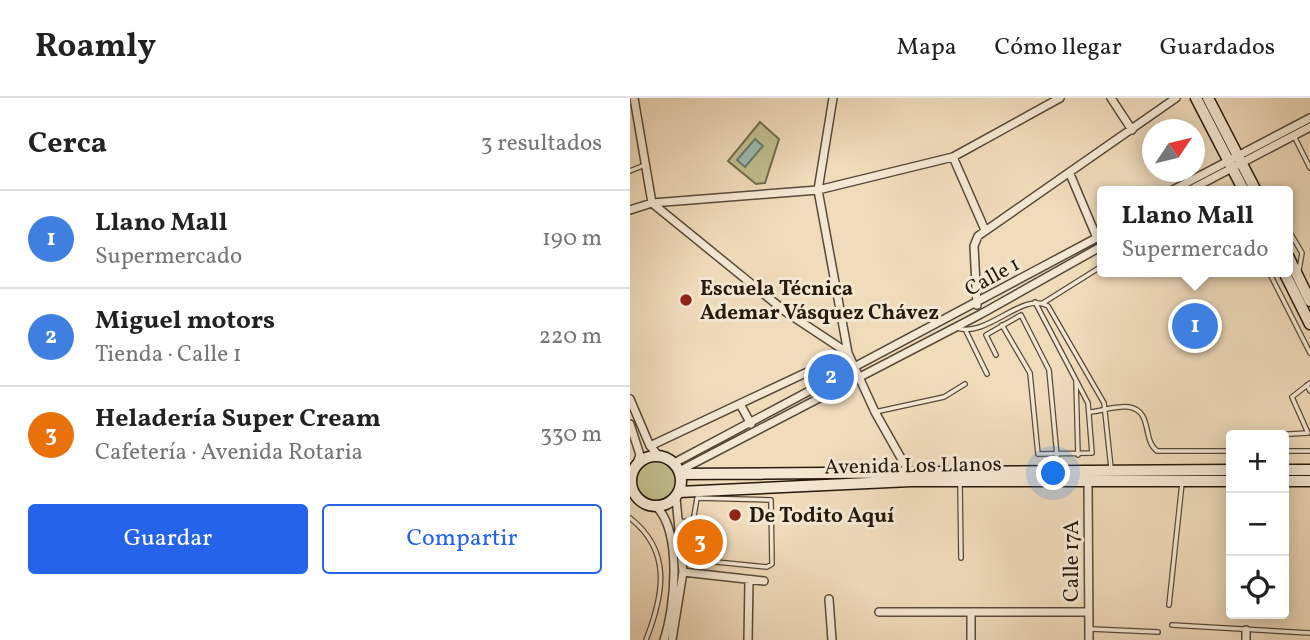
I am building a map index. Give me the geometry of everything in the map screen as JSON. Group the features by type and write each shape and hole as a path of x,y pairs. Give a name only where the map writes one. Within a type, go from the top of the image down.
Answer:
{"street":[{"path":"634,98 652,203 786,312 848,353"},
{"path":"833,98 818,190 848,353 875,412 910,476"},
{"path":"630,210 652,203 818,190 953,158 1048,101 1060,98"},
{"path":"1111,98 1132,130"},
{"path":"977,304 974,246 985,230 1177,98"},
{"path":"1196,98 1252,186"},
{"path":"1208,98 1242,186"},
{"path":"1196,186 1310,118"},
{"path":"1182,186 1310,127"},
{"path":"953,158 985,230"},
{"path":"1070,174 1097,231"},
{"name":"Calle 1","path":"678,469 857,373 1097,239"},
{"name":"Calle 1","path":"678,469 751,424 955,327 1097,249"},
{"path":"1293,267 1310,301"},
{"path":"1286,277 1310,324"},
{"path":"650,446 848,353"},
{"path":"630,400 650,446 678,469 678,521 683,572 672,640"},
{"path":"740,404 751,424"},
{"path":"630,424 640,455 633,468 630,484 633,495 645,504 657,507 666,519 674,567 668,627 664,640"},
{"path":"633,468 644,458 659,456"},
{"name":"Avenida Los Llanos","path":"678,469 876,474 960,481 1226,481"},
{"name":"Avenida Los Llanos","path":"678,495 910,476 1226,470"},
{"path":"1289,470 1310,470"},
{"name":"Calle 17A","path":"1088,481 1089,640"},
{"path":"1289,481 1310,481"},
{"path":"657,507 678,495"},
{"path":"683,572 764,581"},
{"path":"748,640 750,580"},
{"path":"829,599 832,640"},
{"path":"879,612 1088,612"},
{"path":"971,612 971,640"},
{"path":"1246,631 1246,640"}],"lane":[{"path":"1294,136 1310,167"},
{"path":"630,171 645,165"},
{"path":"1293,238 1302,253 1297,275"},
{"path":"1044,303 1097,269"},
{"path":"1272,277 1310,353"},
{"path":"955,327 966,331 976,329 1035,302 1044,303 1052,311 1100,396 1105,411 1111,471"},
{"path":"1002,325 1030,373 1038,454 1088,456 1094,449 1090,412 1076,379 1035,302"},
{"path":"996,355 986,335 1021,315 1048,366 1057,456"},
{"path":"966,331 987,374"},
{"path":"1076,379 1078,455"},
{"path":"875,412 944,397 965,384"},
{"path":"1289,434 1309,433 1292,397 1308,384 1310,391"},
{"path":"1090,412 1125,406 1138,411 1146,421 1149,442 1157,451 1226,451"},
{"path":"1289,451 1310,451"},
{"path":"960,481 961,558"},
{"path":"1169,606 1182,481"},
{"path":"697,498 771,500 772,564 766,567 696,560 691,554 693,522 697,498"},
{"path":"630,518 646,530 658,550 658,594 654,619 646,640"},
{"path":"678,521 693,522"},
{"path":"1172,625 1310,634"},
{"path":"1089,629 1158,632"}],"shaded area":[{"path":"760,122 779,139 765,183 756,184 728,161"},
{"path":"656,460 671,466 677,481 671,496 656,502 641,496 635,481 641,466"}],"water":[{"path":"755,139 763,146 745,167 737,160"}],"place":[{"name":"Escuela Técnica Ademar Vásquez Chávez","path":"686,300"},
{"name":"Llano Mall","path":"1195,326"},
{"name":"Miguel motors","path":"831,377"},
{"name":"De Todito Aquí","path":"735,515"},
{"name":"Heladería Super Cream","path":"700,542"}]}
